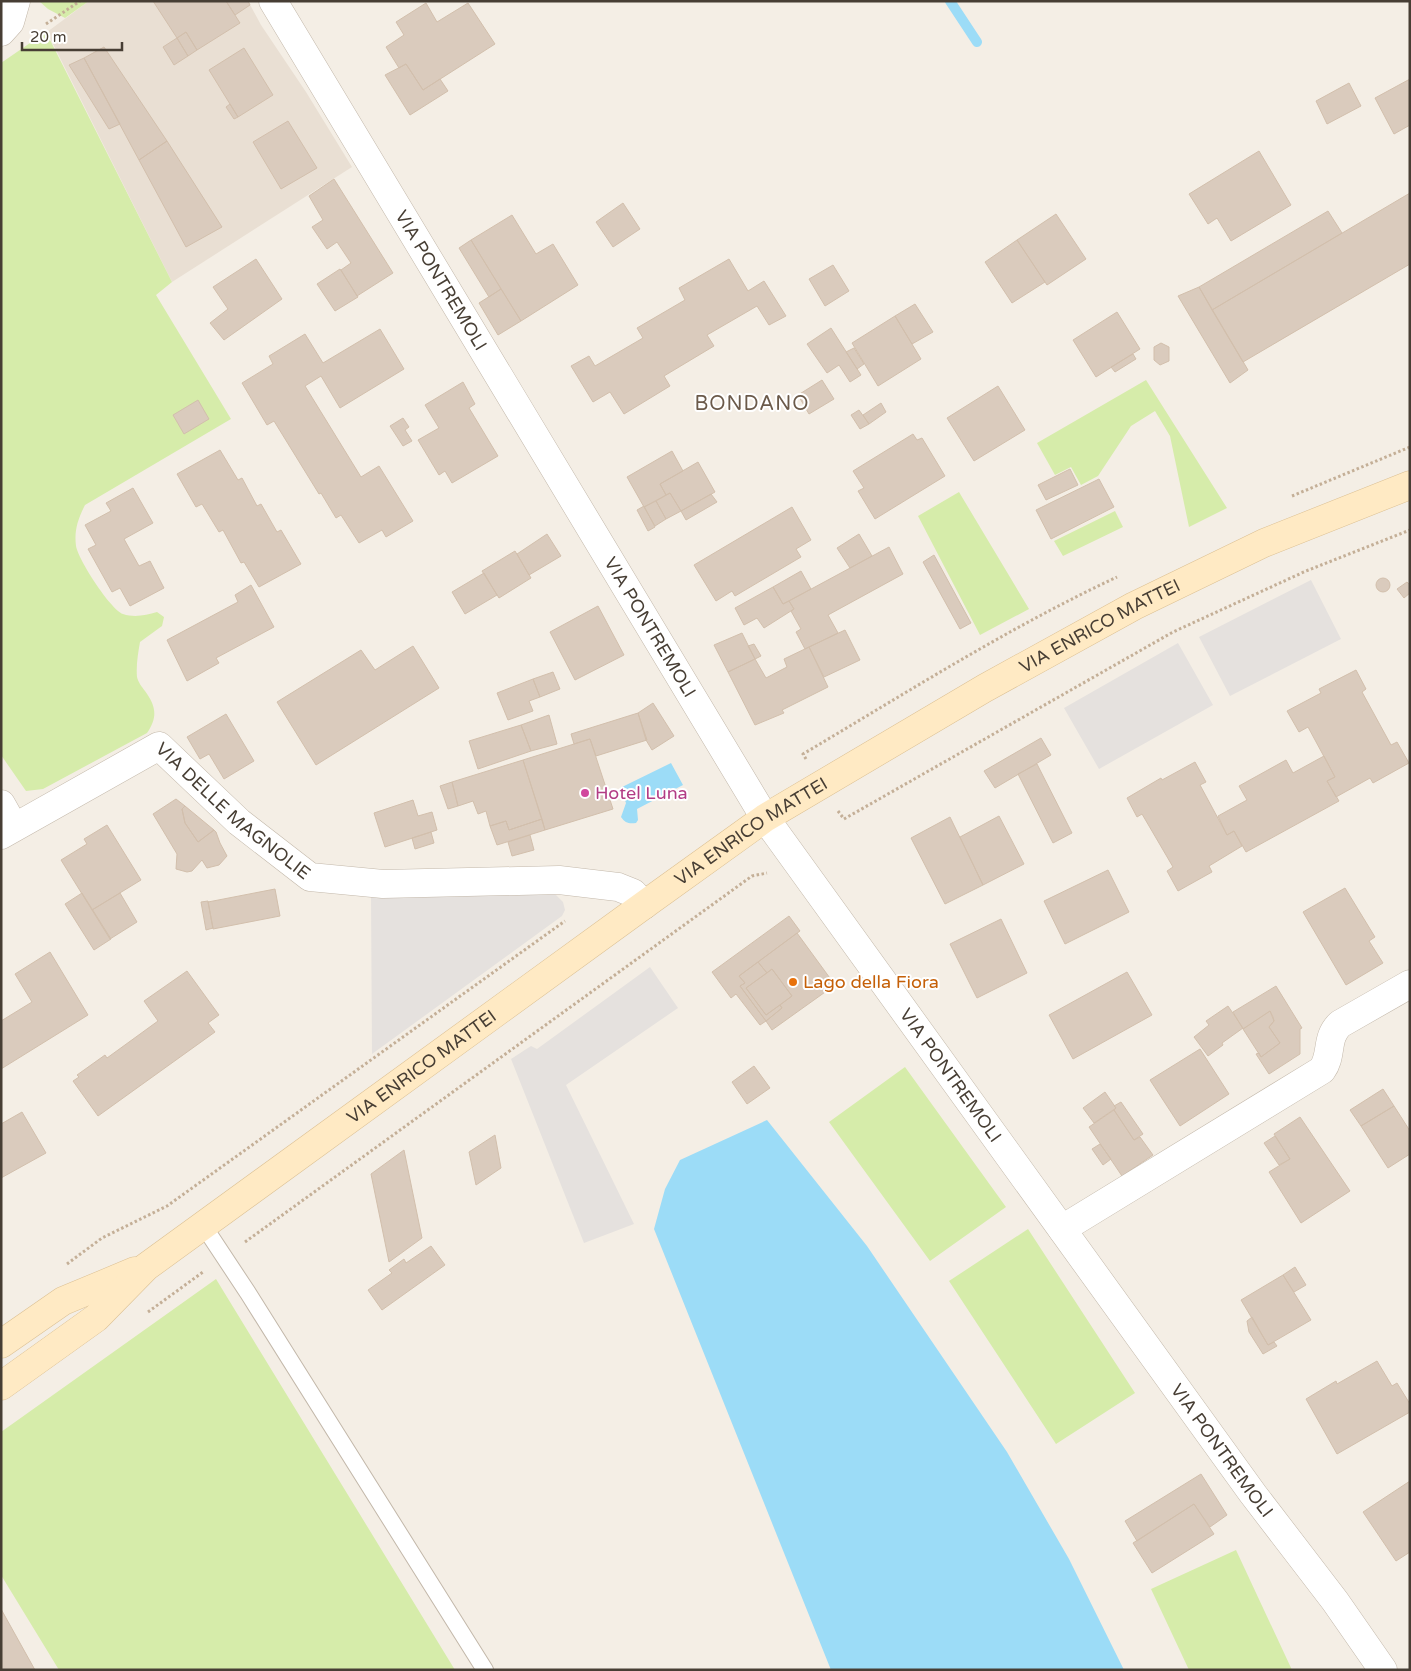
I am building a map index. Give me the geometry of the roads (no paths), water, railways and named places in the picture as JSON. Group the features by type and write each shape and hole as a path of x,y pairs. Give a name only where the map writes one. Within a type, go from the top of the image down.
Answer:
{"main road":[{"name":"VIA ENRICO MATTEI","path":"1,1386 96,1318 146,1267 765,818 985,688 1134,606 1264,543 1410,485"},
{"name":"VIA ENRICO MATTEI","path":"1,1344 63,1301 146,1267"}],"street":[{"path":"1,32 10,22 16,1"},
{"name":"VIA PONTREMOLI","path":"273,1 765,818 1253,1494 1335,1601 1383,1670"},
{"name":"VIA DELLE MAGNOLIE","path":"5,822 159,746 239,822 310,877 383,884 559,880 618,887 632,893 644,905"},
{"path":"1062,1229 1322,1070 1326,1065 1330,1036 1334,1029 1410,984"}],"lane":[{"path":"204,1225 485,1670"}],"water":[{"path":"671,763 683,785 637,809 638,820 636,823 624,821 621,817 626,803 620,788"},
{"path":"767,1120 867,1246 1007,1452 1069,1559 1124,1670 831,1670 654,1229 665,1189 680,1160"}],"waterway":[{"path":"950,1 977,42"}],"place":[{"name":"Hotel Luna","path":"585,793"},
{"name":"Lago della Fiora","path":"793,982"}],"district":[{"name":"BONDANO","path":"752,403"}]}
